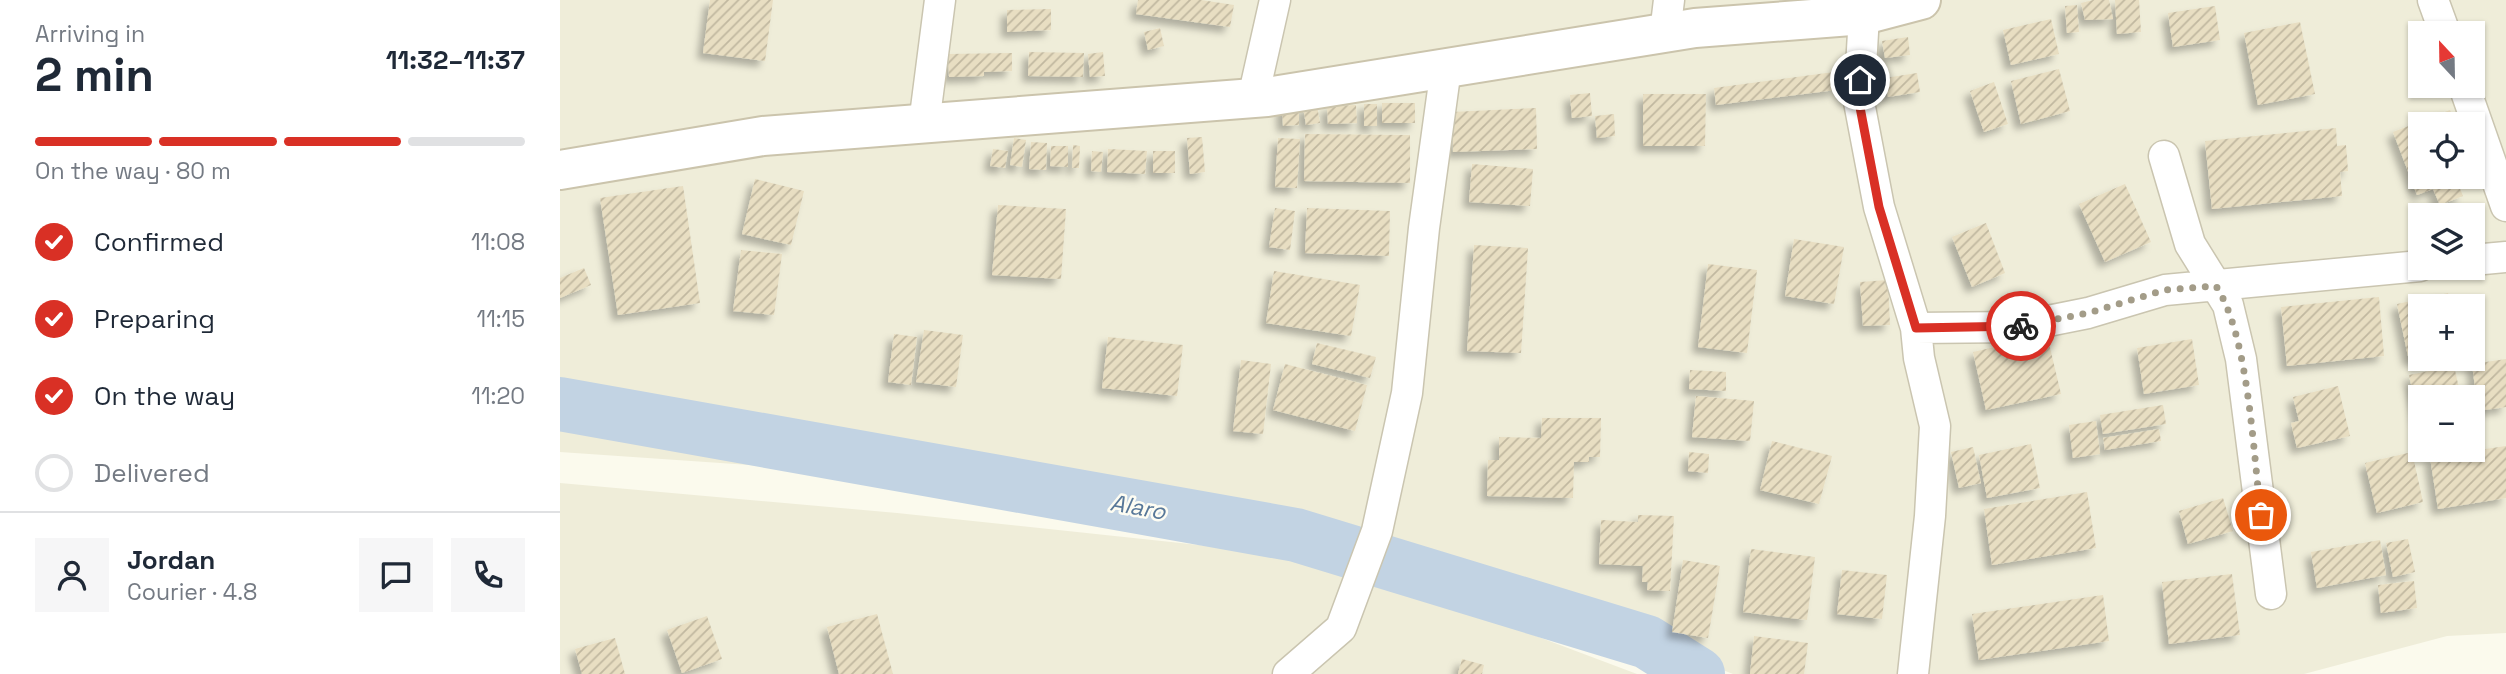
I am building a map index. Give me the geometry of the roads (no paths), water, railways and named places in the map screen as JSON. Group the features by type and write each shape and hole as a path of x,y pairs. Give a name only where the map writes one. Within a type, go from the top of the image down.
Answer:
{"street":[{"path":"924,124 940,0"},
{"path":"1253,98 1275,0"},
{"path":"560,170 763,136 1253,98 1446,68 1667,16 1695,27 1864,15 1921,0"},
{"path":"2433,0 2441,21"},
{"path":"1864,15 1859,102 1879,207 1916,328 1919,358 1935,426 1930,516 1913,674"},
{"path":"1288,674 1341,628 1377,531 1407,393 1446,68"},
{"path":"2468,98 2506,206"},
{"path":"2164,156 2190,244 2228,304 2241,359 2271,593"},
{"path":"2485,259 2506,257"},
{"path":"1916,328 2018,327 2088,313 2165,290 2408,267"}],"waterway":[{"name":"Alaro","path":"560,404 1296,535 1647,642 1698,674"}]}
